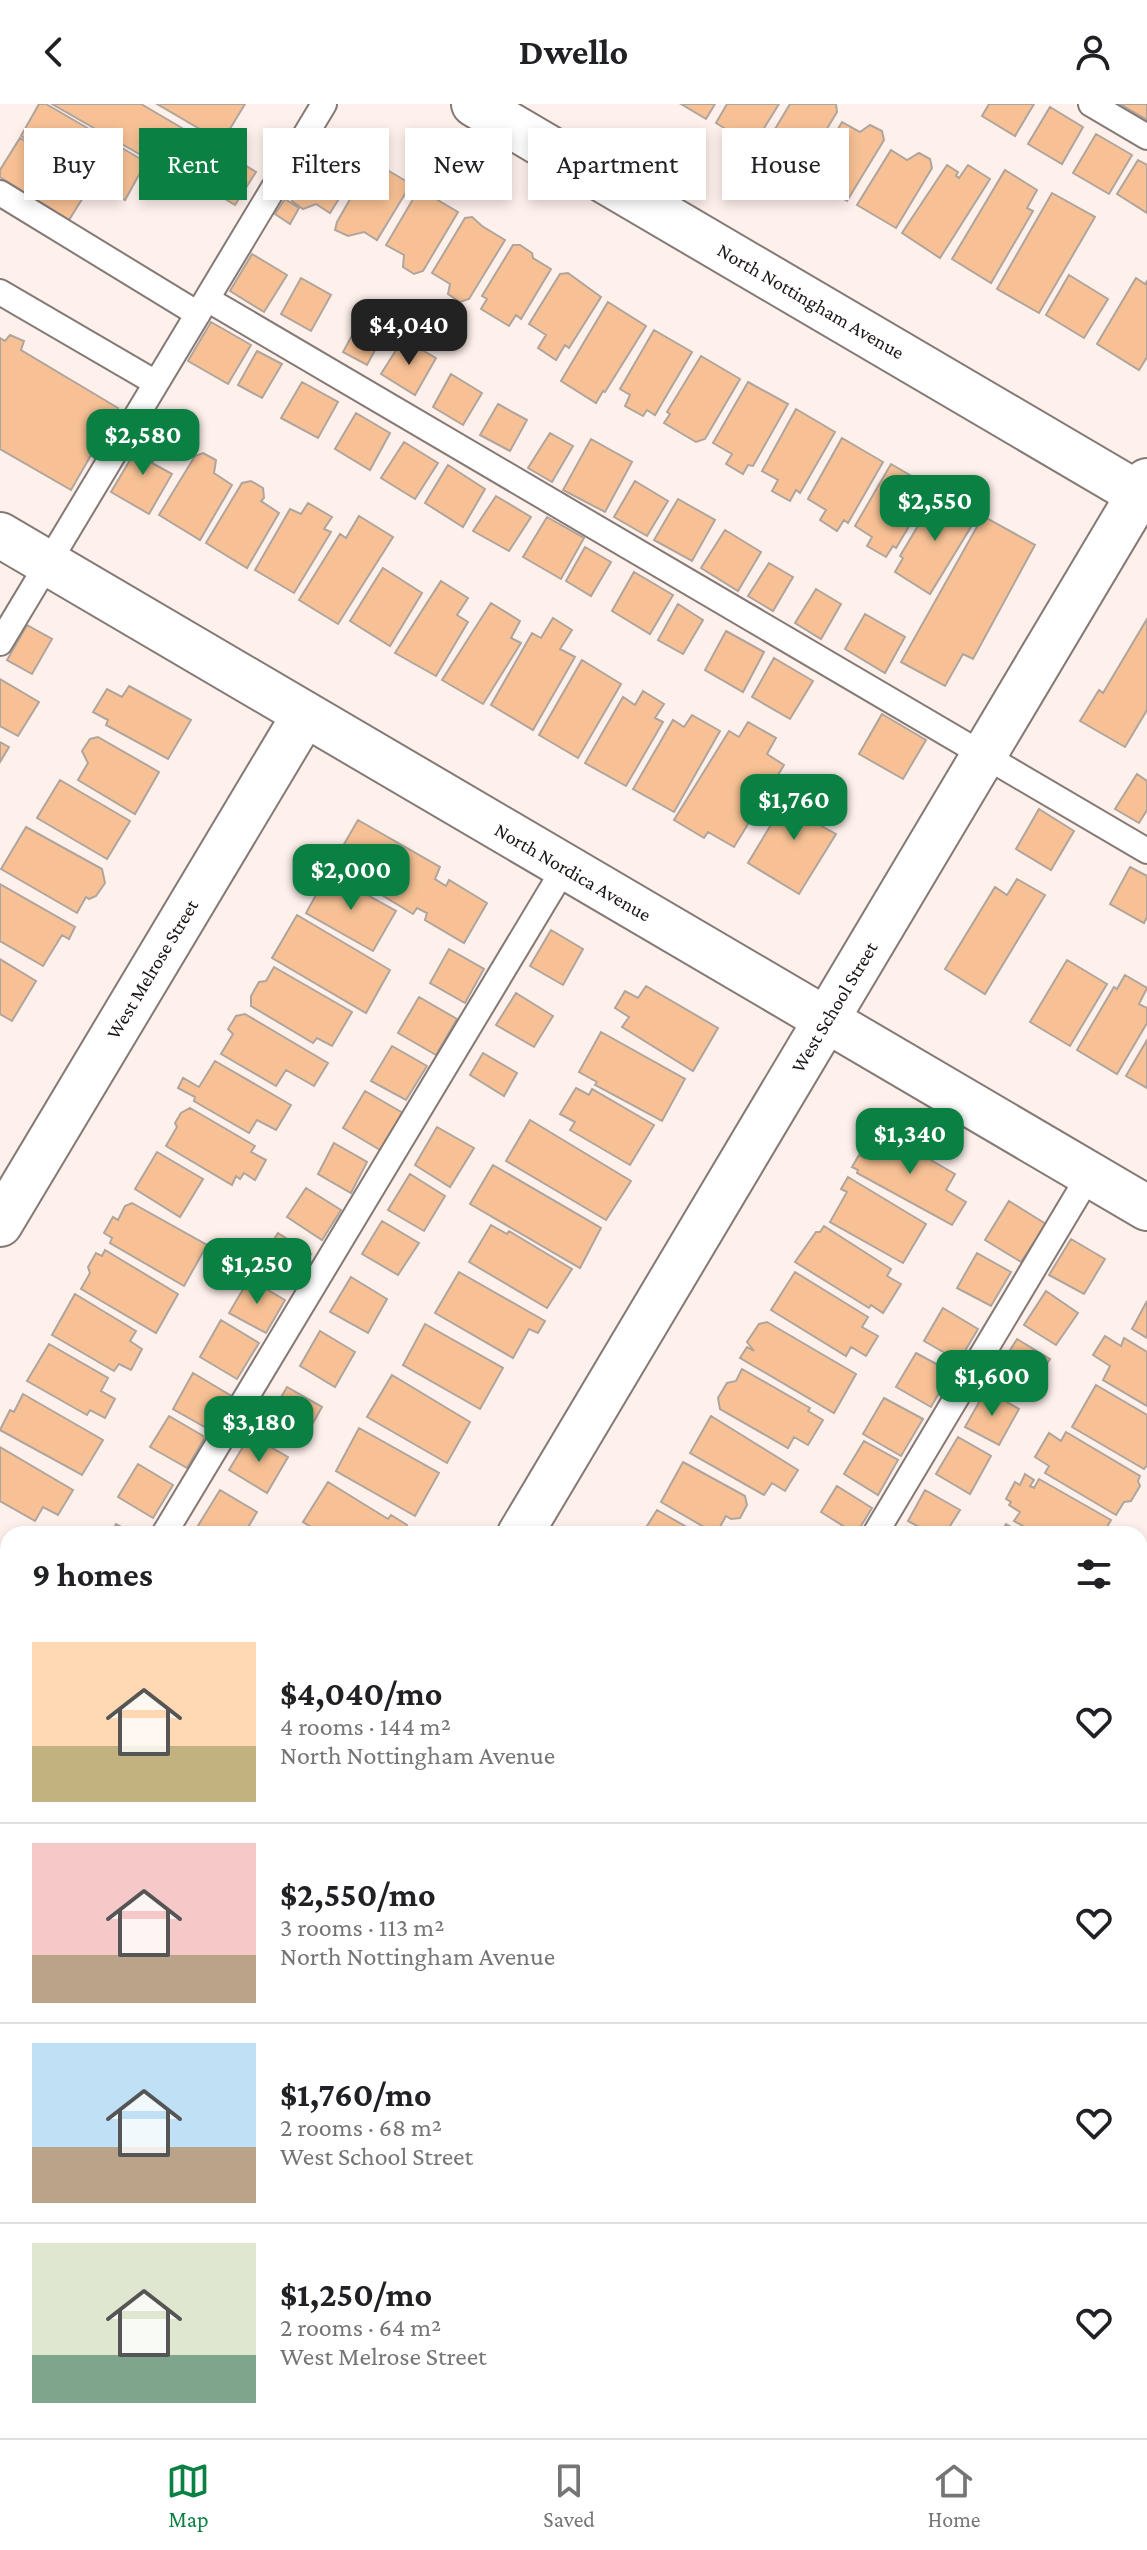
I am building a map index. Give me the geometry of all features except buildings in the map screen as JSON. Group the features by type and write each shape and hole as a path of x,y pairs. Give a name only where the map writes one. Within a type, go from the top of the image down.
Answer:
{"street":[{"name":"North Nottingham Avenue","path":"474,104 1144,491"},
{"name":"West School Street","path":"525,1526 1144,491"},
{"name":"North Nordica Avenue","path":"0,535 1147,1208"},
{"name":"West Melrose Street","path":"0,1224 305,714"}],"lane":[{"path":"0,643 324,104"},
{"path":"1091,104 1147,137"},
{"path":"0,193 202,306 1147,851"},
{"path":"0,292 156,383"},
{"path":"169,1526 565,867"},
{"path":"880,1526 1090,1174"}]}
